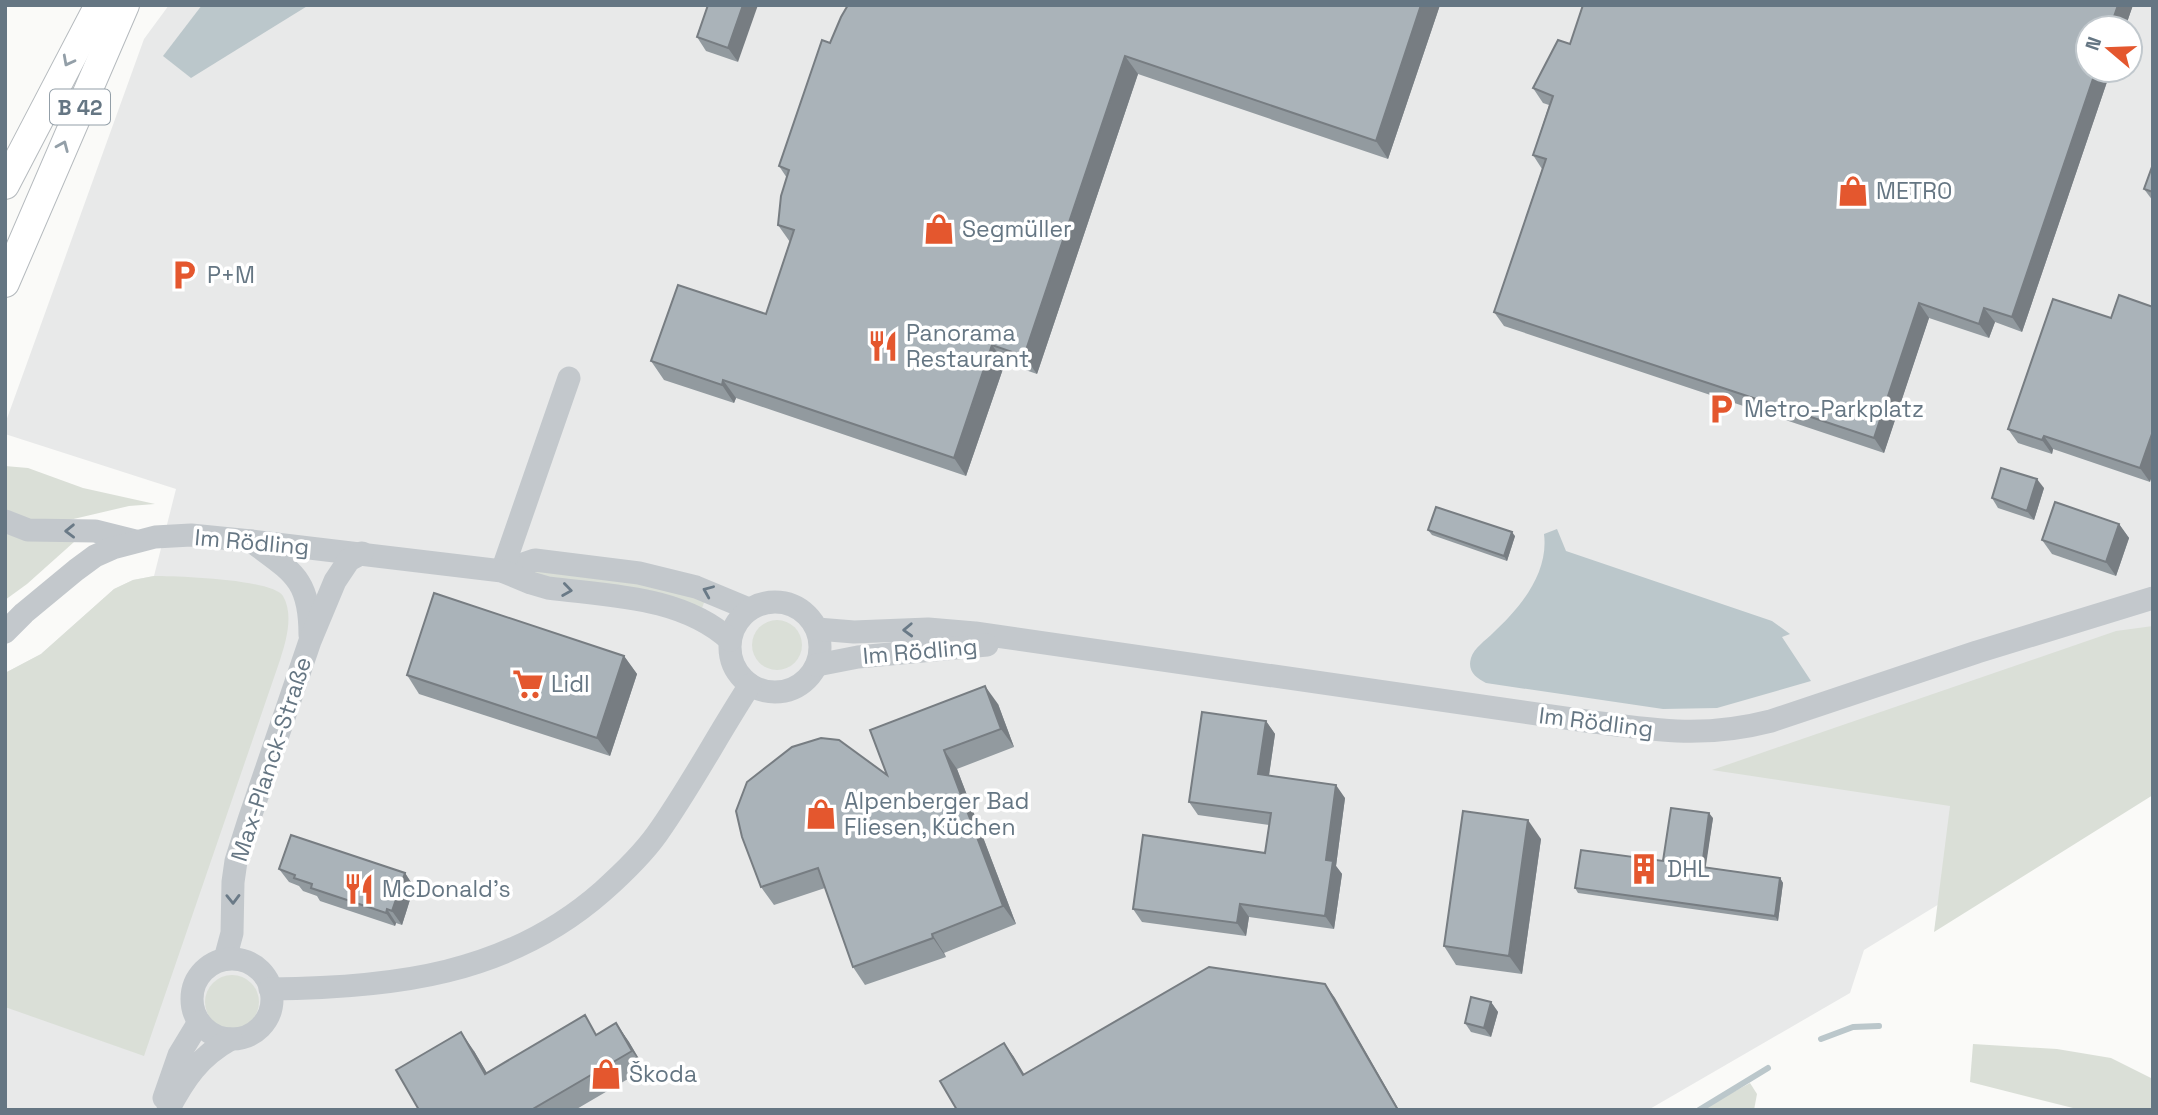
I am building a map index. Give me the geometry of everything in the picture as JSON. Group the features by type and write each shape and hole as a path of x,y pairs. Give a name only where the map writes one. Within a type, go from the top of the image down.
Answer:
{"main road":[{"name":"B 42","path":"5,185 99,5"},
{"name":"B 42","path":"5,283 125,5"}],"street":[{"path":"502,570 569,378"},
{"path":"525,506 532,542 537,550 552,561"},
{"path":"5,521 28,530 95,531 135,541"},
{"name":"Im Rödling","path":"5,632 14,618 95,556 135,541 175,535 251,541 502,570 548,588 673,608 703,619 730,639"},
{"name":"Max-Planck-Straße","path":"251,541 286,568 304,588 310,608 310,641"},
{"name":"Max-Planck-Straße","path":"225,959 232,933 233,882 239,852 310,641 341,570 349,560 362,553"},
{"name":"Im Rödling","path":"502,570 535,560 665,577 749,610"},
{"name":"Im Rödling","path":"817,629 854,632 928,629 953,631 1593,722 1682,733 1705,733 1749,727 1782,718 1989,648 2153,598"},
{"path":"761,603 788,603 800,609 817,629 820,641 817,665 803,683 783,692 771,693 750,685 733,665 730,657 730,639 737,623 749,610 761,603"},
{"name":"Im Rödling","path":"817,665 858,657 1024,642"},
{"path":"270,989 374,984 437,975 509,952 552,928 592,900 644,850 670,814 750,685"},
{"path":"225,959 239,960 255,967 270,989 270,1010 259,1028 241,1038 213,1035 199,1022 191,999 199,976 207,968 225,959"},
{"path":"160,1110 179,1055 199,1022"},
{"path":"167,1110 195,1067 209,1052 231,1039"}],"shaded area":[{"path":"169,5 2153,5 2153,773 1864,950 1850,993 1648,1110 5,1110 5,673 41,654 114,589 133,580 154,576 176,489 5,434 5,424 144,39"},
{"path":"202,5 309,5 191,78 163,56"},
{"path":"5,466 28,468 83,488 155,504 129,506 65,521 26,520 5,510"},
{"path":"1557,529 1566,551 1772,621 1790,634 1782,637 1811,681 1717,708 1663,709 1482,681 1471,670 1473,654 1531,589 1542,562 1544,534"},
{"path":"5,532 74,542 5,600"},
{"path":"520,567 645,585 705,600 702,608 678,600 519,575"},
{"path":"154,576 243,582 275,590 283,596 288,620 280,660 144,1056 5,1007 5,673 41,654 114,589 133,580"},
{"path":"777,620 795,627 802,645 795,663 777,670 759,663 752,645 759,627"},
{"path":"2153,626 2153,795 1934,932 1950,806 1712,770 2116,631"},
{"path":"237,975 247,979 255,987 259,1002 255,1017 247,1025 227,1029 217,1025 209,1017 205,997 209,987 217,979"},
{"path":"1973,1044 2057,1049 2111,1058 2153,1079 2153,1110 2081,1110 1970,1082"},
{"path":"1750,1083 1757,1094 1754,1110 1700,1110"}],"building":[{"path":"708,5 743,5 728,48 697,37"},
{"name":"Segmüller","path":"848,5 1421,5 1376,141 1125,56 1024,356 992,345 954,458 723,380 722,385 651,361 678,285 766,314 794,230 778,225 781,196 789,170 779,166 822,40 830,43"},
{"name":"METRO","path":"1583,5 2118,5 2115,14 2074,14 2074,84 2091,84 2012,317 1984,308 1979,324 1919,303 1874,438 1494,312 1546,159 1533,155 1553,96 1533,88 1558,40 1570,44"},
{"path":"2153,164 2153,192 2144,189"},
{"path":"2119,295 2153,307 2153,431 2140,468 2044,436 2042,440 2008,429 2053,299 2111,318"},
{"path":"2001,468 2037,479 2027,511 1992,498"},
{"path":"2055,502 2119,524 2106,562 2042,540"},
{"path":"1436,507 1512,532 1504,556 1428,530"},
{"name":"Lidl","path":"434,593 624,656 597,738 407,675"},
{"path":"985,686 1001,729 944,750 1003,906 932,934 933,938 853,967 818,868 761,887 742,837 736,811 747,782 792,747 821,738 839,740 887,775 870,730"},
{"path":"1202,712 1266,721 1258,774 1336,785 1326,860 1333,861 1325,916 1240,904 1237,923 1133,909 1143,835 1265,853 1271,813 1189,802"},
{"name":"DHL","path":"1671,808 1709,813 1702,867 1780,878 1775,916 1575,888 1581,850 1663,861"},
{"path":"1463,811 1528,820 1509,956 1444,946"},
{"path":"291,835 405,873 392,911 387,909 386,913 311,888 312,884 279,869"},
{"path":"1209,967 1325,984 1398,1110 957,1110 940,1081 1004,1043 1023,1075"},
{"path":"1471,997 1491,1002 1484,1028 1465,1023"},
{"path":"585,1015 596,1035 616,1023 632,1051 531,1110 419,1110 396,1070 461,1032 485,1074"}],"waterway":[{"path":"1821,1039 1853,1027 1879,1026"},
{"path":"1699,1110 1768,1068"}],"place":[{"name":"METRO","path":"1853,191"},
{"name":"Segmüller","path":"939,229"},
{"name":"P+M","path":"184,275"},
{"name":"Panorama Restaurant","path":"883,346"},
{"name":"Metro-Parkplatz","path":"1721,409"},
{"name":"Lidl","path":"528,684"},
{"name":"Alpenberger Bad Fliesen, Küchen","path":"821,814"},
{"name":"DHL","path":"1644,869"},
{"name":"McDonald's","path":"359,889"},
{"name":"Škoda","path":"606,1074"}]}
